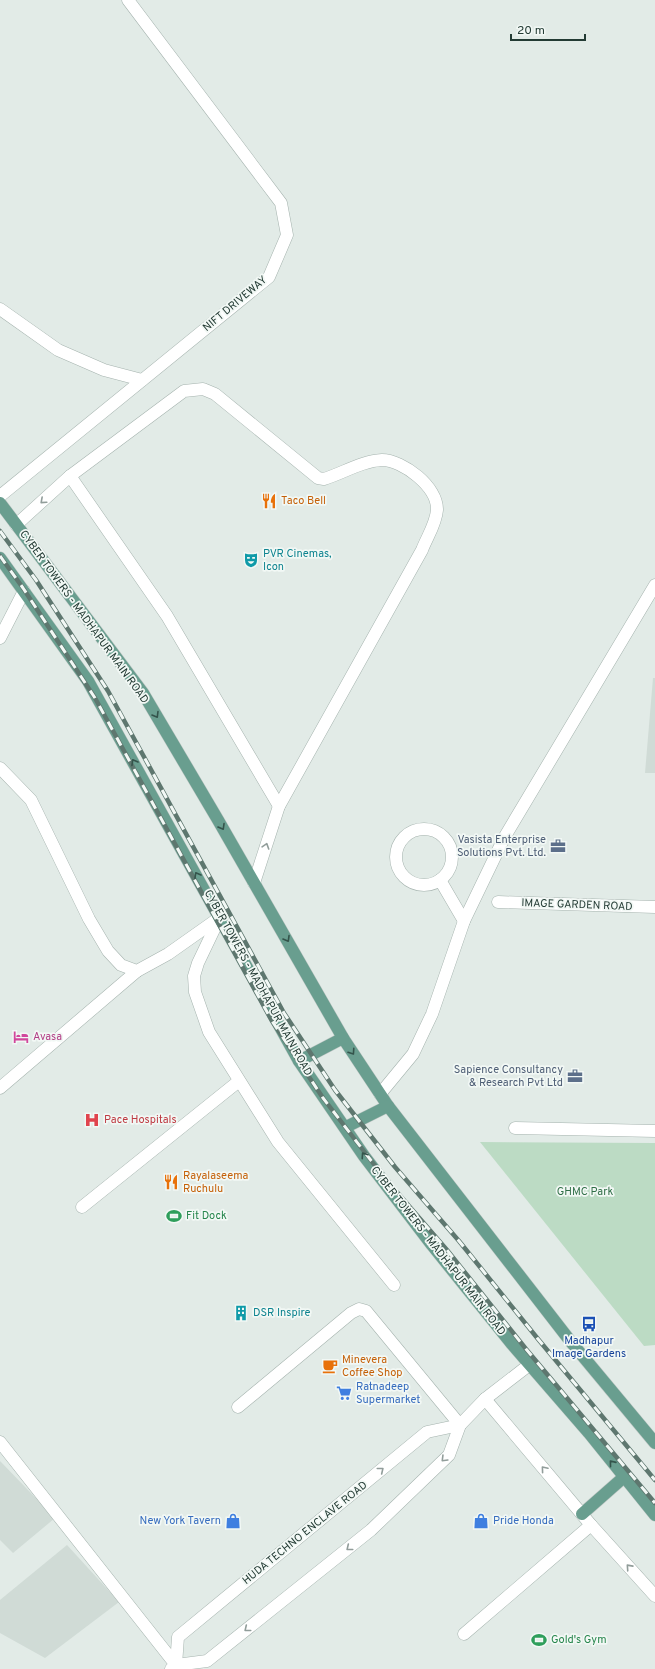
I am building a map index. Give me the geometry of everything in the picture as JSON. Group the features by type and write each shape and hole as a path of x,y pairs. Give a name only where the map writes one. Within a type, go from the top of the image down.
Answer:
{"main road":[{"name":"CYBER TOWERS - MADHAPUR MAIN ROAD","path":"0,503 143,693 343,1038 388,1106 571,1342 655,1443"},
{"name":"CYBER TOWERS - MADHAPUR MAIN ROAD","path":"0,558 88,681 299,1061 346,1127 364,1156 432,1245 529,1365 589,1433 655,1515"},
{"path":"299,1061 343,1038"},
{"path":"346,1127 388,1106"},
{"path":"582,1514 624,1477"}],"street":[{"name":"NIFT DRIVEWAY","path":"0,496 269,277 287,234 281,203 128,0"},
{"path":"0,309 58,350 104,370 142,380"},
{"path":"16,525 70,476 184,391 203,389 215,394 318,478 324,479 348,471 365,463 383,460 400,464 416,473 431,493 437,509 432,527 422,550 279,806 254,883"},
{"path":"70,476 167,616 279,806"},
{"path":"380,1094 413,1054 432,1014 464,921 504,838 655,585"},
{"path":"0,638 24,591"},
{"path":"0,768 31,800 89,919 108,951 121,965 137,971"},
{"path":"422,829 431,830 447,839 451,847 452,856 447,873 440,880 422,885 413,882 402,874 396,861 396,852 400,843 413,831 422,829"},
{"path":"440,880 464,921"},
{"name":"IMAGE GARDEN ROAD","path":"498,902 655,907"},
{"path":"0,1088 137,971 168,954 220,917"},
{"path":"220,917 198,963 194,976 195,992 208,1032 278,1142 394,1285"},
{"path":"82,1206 240,1081"},
{"path":"515,1128 655,1131"},
{"path":"238,1407 351,1313 359,1309 366,1310 460,1425"},
{"path":"0,1442 174,1667 207,1661 371,1530 448,1455 460,1425 485,1399 529,1365"},
{"path":"485,1399 591,1525 655,1596"},
{"name":"HUDA TECHNO ENCLAVE ROAD","path":"174,1667 178,1637 427,1432 460,1425"},
{"path":"464,1634 591,1525"}],"shaded area":[{"path":"653,678 655,678 655,773 645,773"},
{"path":"0,1461 55,1518 13,1553 0,1540"},
{"path":"67,1545 119,1602 45,1658 0,1633 0,1600"}],"green space":[{"name":"GHMC Park","path":"480,1142 655,1143 655,1345 644,1346"}],"railway":[{"path":"0,531 36,580 108,691 284,1013 335,1090 395,1167 459,1241 655,1480"},
{"path":"0,556 23,588 95,698 272,1021 323,1098 383,1176 447,1250 526,1349 655,1503"}],"place":[{"name":"Taco Bell","path":"269,501"},
{"name":"PVR Cinemas, Icon","path":"251,560"},
{"name":"Vasista Enterprise Solutions Pvt. Ltd.","path":"558,846"},
{"name":"Avasa","path":"21,1037"},
{"name":"Sapience Consultancy & Research Pvt Ltd","path":"575,1076"},
{"name":"Pace Hospitals","path":"92,1120"},
{"name":"Rayalaseema Ruchulu","path":"171,1182"},
{"name":"Fit Dock","path":"174,1216"},
{"name":"DSR Inspire","path":"241,1313"},
{"name":"Madhapur Image Gardens","path":"589,1324"},
{"name":"Minevera Coffee Shop","path":"330,1366"},
{"name":"Ratnadeep Supermarket","path":"344,1393"},
{"name":"New York Tavern","path":"233,1521"},
{"name":"Pride Honda","path":"481,1521"},
{"name":"Gold's Gym","path":"539,1640"}]}
